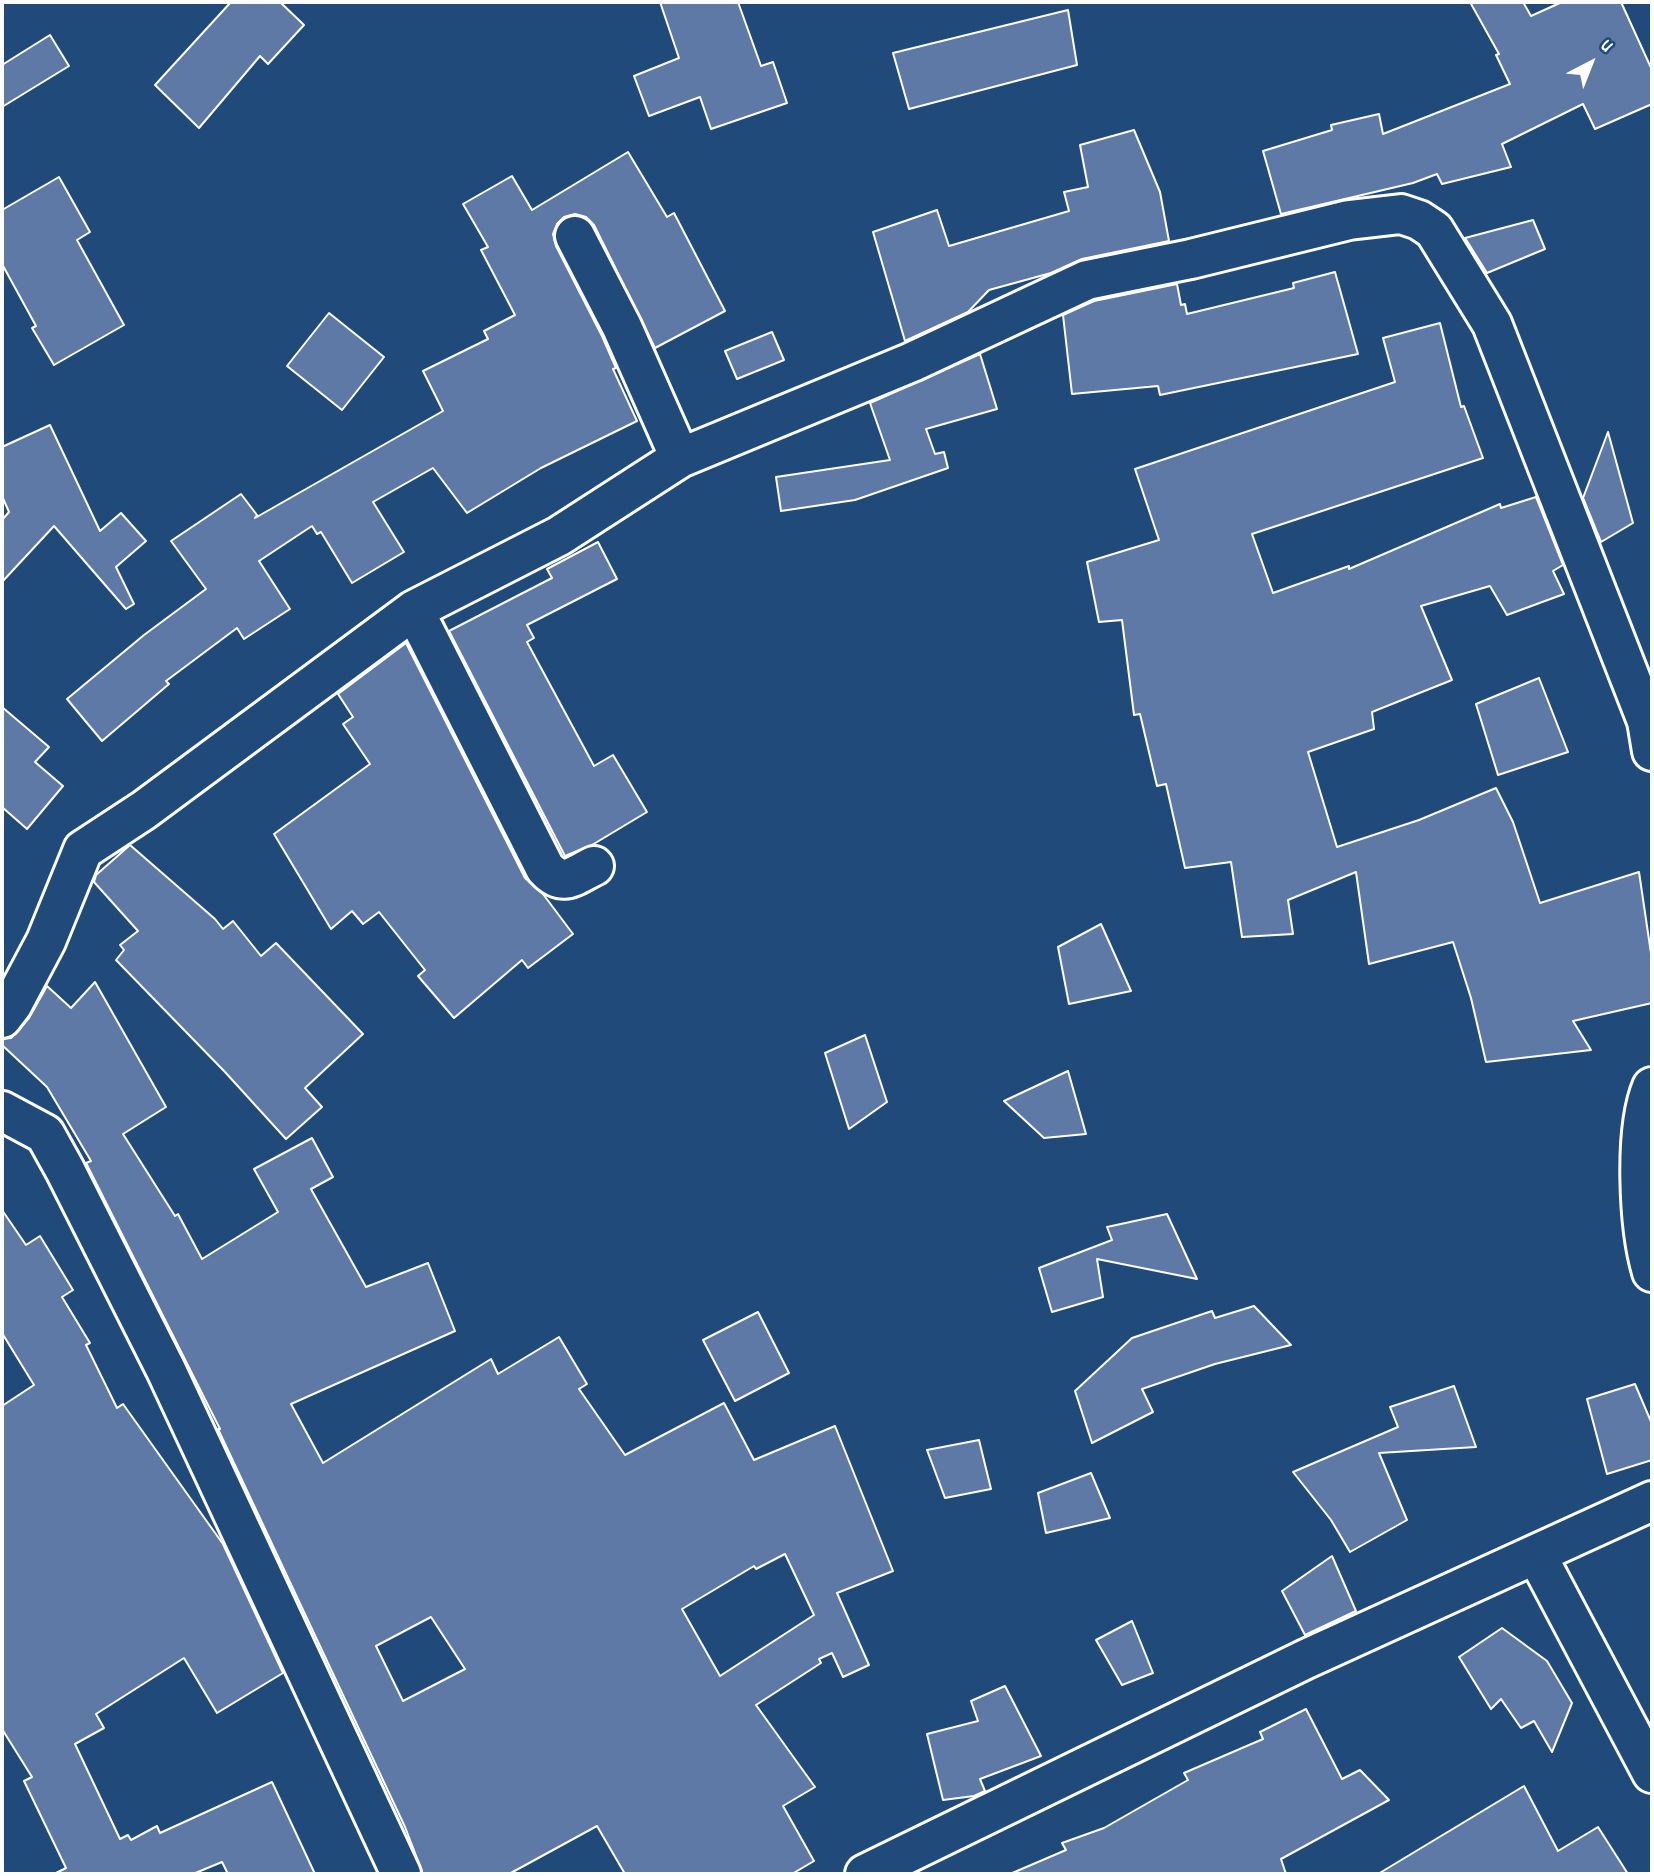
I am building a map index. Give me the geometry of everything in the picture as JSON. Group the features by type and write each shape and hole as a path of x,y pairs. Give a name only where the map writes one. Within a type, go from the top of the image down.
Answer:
{"street":[{"path":"2,1018 12,1005 46,941 83,850 144,810 414,610 559,536 680,458 912,362 1087,280 1192,259 1349,220 1401,214 1419,220 1434,230 1492,324 1647,721 1652,751"},
{"path":"575,236 622,327 680,458"},
{"path":"414,610 545,868 555,879 564,880 594,866"},
{"path":"1652,1087 1643,1118 1640,1162 1646,1252 1652,1272"},
{"path":"2,1111 44,1134 65,1170 166,1370 401,1874"},
{"path":"865,1874 1306,1659 1652,1501"},
{"path":"1536,1554 1652,1773"}],"building":[{"path":"231,2 280,2 304,25 268,64 260,56 199,128 155,85"},
{"path":"660,2 738,2 761,66 773,62 787,103 711,129 700,97 649,116 634,76 679,58"},
{"path":"1470,2 1523,2 1531,16 1562,2 1621,2 1652,70 1652,104 1595,129 1583,104 1502,144 1511,167 1442,184 1437,174 1413,183 1281,214 1263,151 1332,130 1331,125 1379,114 1383,134 1510,84 1496,55 1499,54"},
{"path":"1068,10 1077,65 909,109 893,53"},
{"path":"50,35 69,66 2,107 2,65"},
{"path":"1134,130 1160,192 1169,241 1082,259 1051,273 989,290 968,312 905,341 873,232 937,210 949,246 1069,211 1064,192 1088,187 1080,145"},
{"path":"628,152 667,217 674,213 725,311 655,348 594,225 586,217 575,214 564,217 557,224 553,234 556,246 602,336 616,368 613,369 637,421 541,468 467,513 433,468 373,502 404,552 352,583 321,532 317,534 312,526 259,561 290,609 244,639 237,628 166,681 169,684 102,741 67,699 144,635 206,589 171,541 241,494 257,515 255,518 443,411 423,371 488,339 484,331 515,315 481,250 488,247 463,204 512,176 532,210"},
{"path":"59,177 90,232 77,240 124,325 54,365 32,328 36,326 2,264 2,210"},
{"path":"1533,220 1545,249 1487,273 1465,238"},
{"path":"1335,272 1358,354 1160,395 1158,386 1072,394 1063,315 1094,301 1177,284 1181,305 1185,304 1187,314 1294,288 1293,283"},
{"path":"329,313 384,357 342,410 287,366"},
{"path":"1440,323 1461,407 1464,406 1483,458 1252,534 1273,593 1349,566 1349,569 1500,504 1501,508 1536,497 1563,565 1553,571 1564,594 1507,615 1490,586 1421,606 1452,680 1372,712 1374,729 1308,752 1337,847 1419,820 1496,788 1513,822 1540,903 1639,872 1652,960 1652,1003 1573,1021 1591,1050 1486,1062 1471,998 1453,942 1369,964 1356,872 1288,900 1293,934 1242,937 1231,862 1185,868 1166,784 1157,786 1140,714 1134,715 1122,620 1099,622 1087,562 1159,540 1135,469 1395,382 1383,338"},
{"path":"772,332 784,360 737,379 725,351"},
{"path":"980,354 997,409 926,429 935,454 944,452 948,468 855,500 781,511 776,477 890,460 870,403"},
{"path":"50,425 100,531 121,513 146,541 116,567 134,604 126,609 54,526 2,582 2,520 9,512 2,496 2,447"},
{"path":"1608,432 1633,523 1601,542 1583,498"},
{"path":"598,542 617,579 527,625 534,638 527,642 594,766 613,755 647,812 592,845 565,856 449,631 552,578 547,569"},
{"path":"406,643 525,878 543,894 573,934 528,968 522,960 454,1018 418,976 425,970 379,912 363,924 352,911 331,929 274,834 370,764 343,724 353,717 338,694"},
{"path":"1539,678 1568,752 1498,775 1476,704"},
{"path":"2,707 49,747 35,762 63,786 27,829 2,807"},
{"path":"130,845 223,929 233,921 261,956 276,943 363,1034 305,1088 322,1107 286,1139 116,960 124,950 120,945 138,931 94,882 96,875"},
{"path":"1101,924 1131,991 1069,1004 1058,947"},
{"path":"95,982 166,1107 123,1134 175,1216 178,1214 202,1259 278,1212 254,1169 312,1138 333,1177 311,1189 366,1287 428,1263 455,1331 291,1404 323,1463 491,1359 498,1374 559,1337 587,1384 579,1389 625,1455 724,1403 754,1460 835,1426 893,1571 837,1593 869,1665 843,1677 832,1653 819,1659 821,1663 756,1705 815,1787 783,1806 814,1861 792,1874 625,1874 597,1826 509,1874 423,1874 405,1827 220,1429 86,1163 91,1161 47,1087 2,1045 2,1039 11,1038 29,1018 47,986 71,1008","holes":["785,1554 814,1615 720,1676 682,1609 754,1566 756,1569","431,1617 465,1669 403,1701 376,1646"]},
{"path":"865,1035 887,1102 849,1129 825,1053"},
{"path":"1068,1071 1086,1134 1044,1138 1004,1101"},
{"path":"2,1210 26,1245 40,1236 73,1290 62,1297 90,1343 86,1345 117,1408 123,1404 223,1544 283,1673 217,1713 184,1658 96,1714 104,1728 75,1744 120,1839 128,1835 131,1840 157,1826 160,1833 272,1782 315,1874 228,1874 222,1862 193,1874 54,1874 66,1868 24,1781 32,1777 2,1729 2,1406 34,1385 2,1333"},
{"path":"1167,1214 1197,1279 1097,1259 1103,1297 1052,1312 1039,1268 1112,1240 1107,1227"},
{"path":"1254,1306 1291,1345 1215,1364 1142,1389 1153,1412 1092,1443 1075,1391 1132,1338 1212,1311 1215,1318"},
{"path":"758,1312 789,1373 735,1401 703,1340"},
{"path":"1635,1384 1652,1424 1652,1460 1607,1474 1587,1399"},
{"path":"1454,1386 1476,1447 1379,1453 1407,1520 1350,1552 1331,1520 1293,1472 1398,1427 1390,1407"},
{"path":"979,1440 991,1489 945,1498 927,1450"},
{"path":"1091,1473 1110,1518 1046,1533 1038,1493"},
{"path":"1332,1556 1356,1611 1305,1635 1282,1591"},
{"path":"1132,1621 1153,1673 1122,1685 1096,1640"},
{"path":"1502,1628 1547,1661 1572,1703 1552,1752 1534,1721 1521,1728 1501,1699 1491,1709 1459,1657"},
{"path":"1005,1686 1041,1756 980,1779 985,1791 974,1796 943,1800 927,1734 978,1721 971,1701"},
{"path":"1306,1709 1342,1779 1360,1770 1389,1800 1281,1859 1286,1874 1010,1874 1066,1850 1062,1843 1104,1828 1188,1780 1184,1773 1263,1739 1260,1732"},
{"path":"1524,1786 1558,1851 1598,1827 1628,1874 1378,1874"}]}
